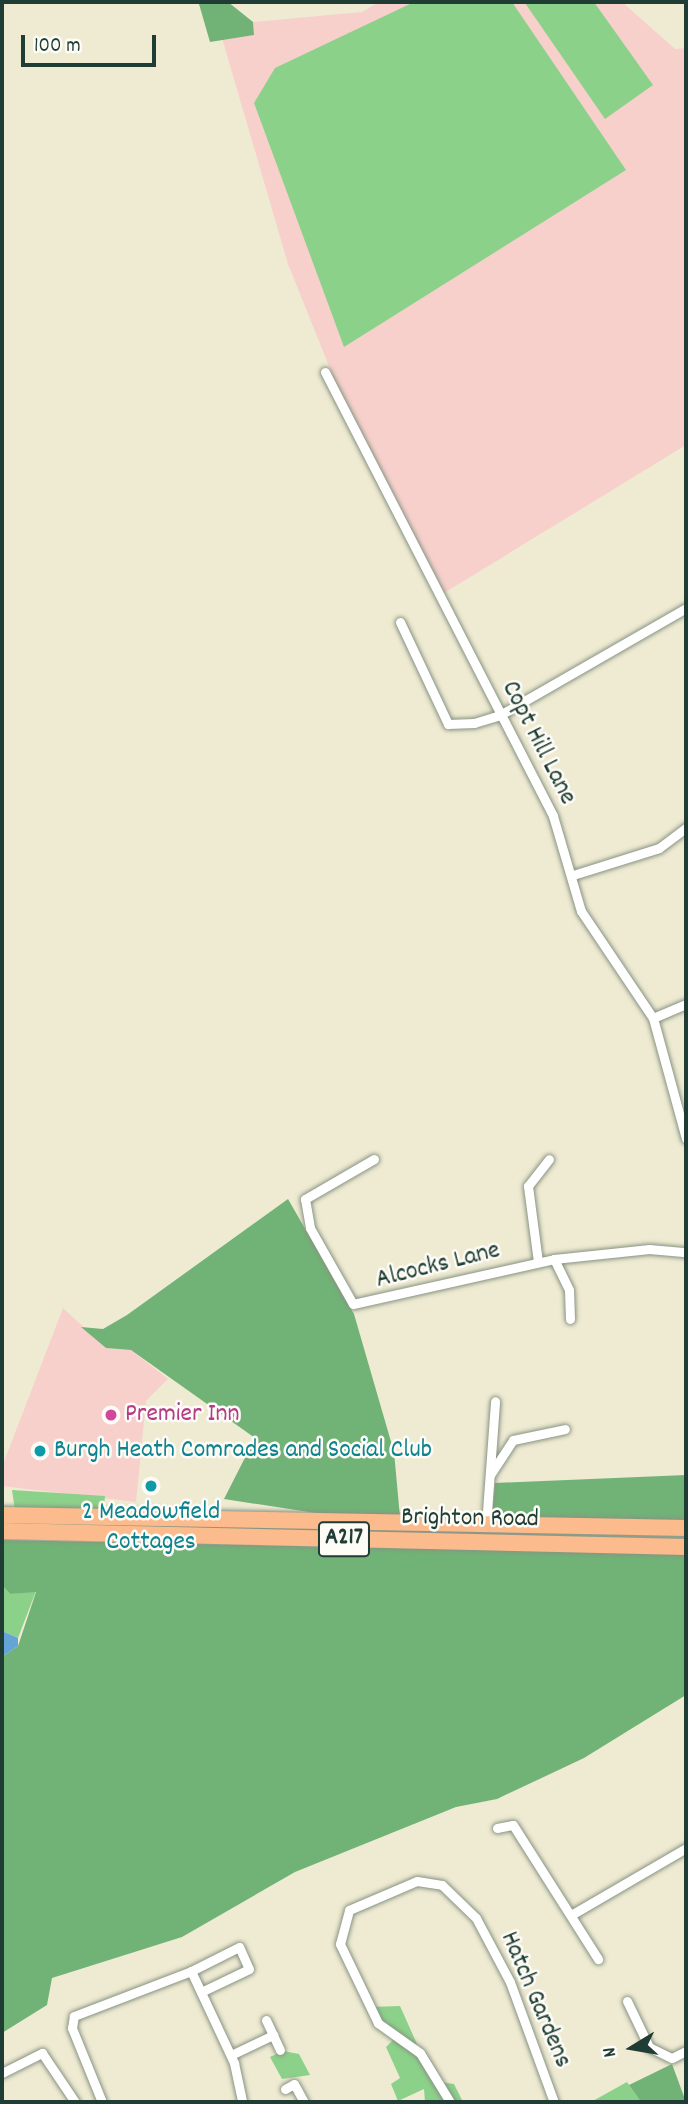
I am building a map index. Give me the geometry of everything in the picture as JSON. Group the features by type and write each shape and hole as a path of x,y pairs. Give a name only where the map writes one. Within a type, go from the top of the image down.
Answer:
{"highway":[{"name":"Brighton Road","path":"2,1515 686,1528"},
{"name":"Brighton Road","path":"2,1531 686,1547"}],"street":[{"name":"Copt Hill Lane","path":"325,372 553,816 573,875 581,911 653,1018 684,1123 686,1139"},
{"path":"400,622 448,724 500,715 686,608"},
{"path":"573,875 659,848 686,828"},
{"path":"653,1018 686,1004"},
{"name":"Alcocks Lane","path":"374,1159 305,1199 310,1228 353,1304 554,1259 649,1249 686,1252"},
{"path":"538,1262 528,1186 549,1159"},
{"path":"554,1259 569,1290 570,1319"},
{"path":"486,1525 495,1401"},
{"path":"488,1479 513,1440 565,1429"},
{"path":"497,1828 513,1825 598,1959"},
{"path":"571,1915 686,1848"},
{"name":"Hatch Gardens","path":"450,2102 421,2053 378,2023 340,1944 349,1910 417,1881 442,1885 476,1918 510,1982 554,2102"},
{"path":"102,2102 72,2028 74,2016 191,1971 239,1947 249,1969 201,1992"},
{"path":"191,1971 231,2054 242,2102"},
{"path":"627,2001 649,2047 672,2058 686,2051"},
{"path":"266,2020 280,2050"},
{"path":"231,2054 273,2035"},
{"path":"2,2073 42,2053 75,2102"},
{"path":"285,2089 294,2084 303,2102"}],"shaded area":[{"path":"379,2 622,2 675,49 686,48 686,445 444,593 343,401 288,264 222,38 254,35 253,22 362,12"},
{"path":"63,1308 106,1348 131,1350 168,1379 146,1401 136,1502 2,1486 2,1467"}],"green space":[{"path":"178,2 228,2 253,22 254,35 210,42 199,4"},
{"path":"414,2 512,2 626,170 344,347 254,103 275,68"},
{"path":"594,2 653,85 605,119 525,3"},
{"path":"288,1199 354,1314 394,1452 400,1517 335,1516 224,1499 255,1438 131,1350 106,1348 81,1327 103,1329 127,1315"},
{"path":"686,1475 686,1522 492,1518 495,1483"},
{"path":"12,1490 105,1496 104,1506 96,1511 15,1511"},
{"path":"2,1540 686,1554 686,1695 584,1758 497,1799 456,1807 295,1872 182,1937 52,1978 47,2005 2,2033 3,1656 18,1646 36,1592 10,1594 2,1585"},
{"path":"2,1585 10,1594 36,1591 18,1638 2,1631"},
{"path":"400,2006 421,2053 440,2082 454,2084 463,2102 425,2102 424,2089 398,2101 391,2084 400,2078 386,2047 395,2038 370,2007"},
{"path":"283,2051 299,2054 310,2075 282,2079 270,2057"},
{"path":"672,2064 686,2102 641,2102 629,2085"},
{"path":"627,2082 641,2102 591,2102"}],"water":[{"path":"2,1631 18,1638 18,1646 3,1656 2,1675"}],"place":[{"name":"Premier Inn","path":"111,1415"},
{"name":"Burgh Heath Comrades and Social Club","path":"40,1451"},
{"name":"2 Meadowfield Cottages","path":"151,1486"}]}
